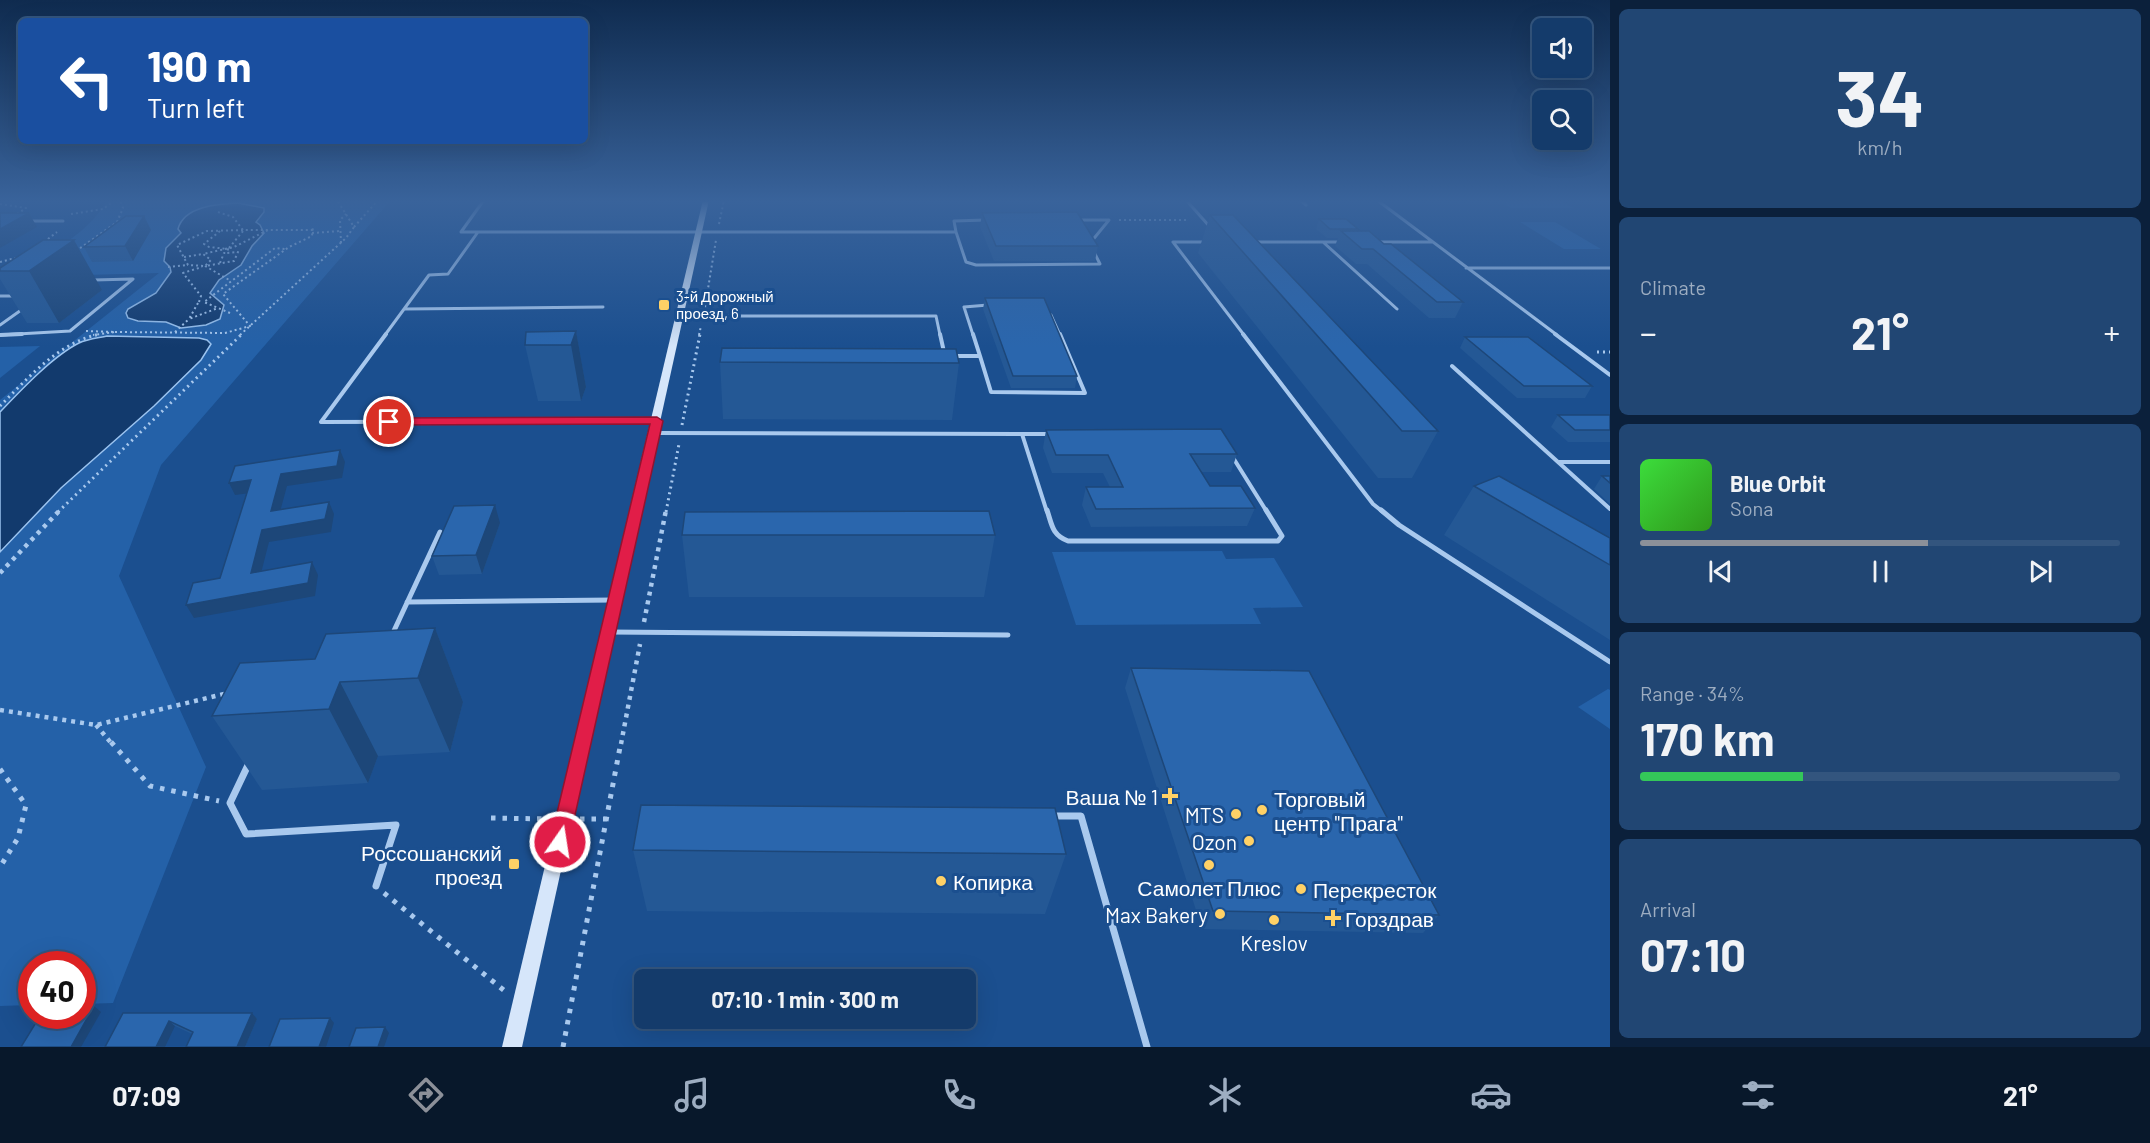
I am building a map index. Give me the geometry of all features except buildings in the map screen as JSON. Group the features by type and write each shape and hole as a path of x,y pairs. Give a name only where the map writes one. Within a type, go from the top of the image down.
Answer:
{"street":[{"path":"512,1047 695,249"}],"lane":[{"path":"466,249 448,274 429,275 321,422 655,427 681,433 1058,434"},
{"path":"962,249 966,261 972,264 1098,265 1101,263 1093,249"},
{"path":"1178,249 1373,504 1399,525 1610,662"},
{"path":"1331,249 1397,309"},
{"path":"1442,249 1610,375"},
{"path":"1466,268 1610,268"},
{"path":"0,335 70,331 133,279 92,280"},
{"path":"0,296 23,296"},
{"path":"999,305 964,306 991,392 1087,392 1047,308"},
{"path":"0,325 25,307"},
{"path":"404,309 603,308"},
{"path":"680,316 936,316 945,356 980,356"},
{"path":"1452,366 1610,509"},
{"path":"1022,434 1054,533 1063,540 1278,541 1282,536 1227,447"},
{"path":"1558,462 1610,462"},
{"path":"389,643 440,532"},
{"path":"407,602 616,600"},
{"path":"609,632 1008,635"},
{"path":"250,760 230,803 246,834 396,825 376,886"},
{"path":"1046,816 1081,816 1147,1047"}],"path":[{"path":"72,254 79,249"},
{"path":"179,249 188,265"},
{"path":"175,332 189,319 201,296 183,273 220,262 234,261 238,252 218,249"},
{"path":"220,262 224,253 232,249"},
{"path":"204,302 274,249"},
{"path":"250,326 223,294 286,249"},
{"path":"0,573 64,506 250,326 336,249"},
{"path":"563,1047 714,249"},
{"path":"184,257 228,251"},
{"path":"203,254 211,260 205,266"},
{"path":"0,262 23,256 8,267"},
{"path":"168,267 205,266 231,281"},
{"path":"199,302 230,313"},
{"path":"189,319 218,308"},
{"path":"70,331 225,333 250,326"},
{"path":"0,406 18,388 71,345 87,337 115,332"},
{"path":"0,710 96,725 232,691"},
{"path":"96,725 150,786 230,803"},
{"path":"0,769 26,805 23,828 13,852 0,867"},
{"path":"397,904 522,1005"}],"shaded area":[{"path":"57,249 349,249 161,465 119,576 206,767 113,1003 96,1004 96,951 18,951 18,1005 0,1006 0,400 159,273 11,277"},
{"path":"166,249 250,249 241,265 219,280 210,293 224,305 220,319 206,325 181,328 166,322 138,321 128,318 126,313 128,309 156,293 171,272 170,267 164,261"},
{"path":"107,336 199,338 211,344 201,360 154,406 61,488 0,552 0,412 59,356 85,340"},
{"path":"40,346 0,378 0,347"},
{"path":"1222,551 1226,559 1274,558 1303,607 1253,608 1261,624 1076,625 1052,552"},
{"path":"1608,689 1610,690 1610,729 1578,707"}],"place":[{"name":"3-й Дорожный проезд, 6","path":"664,305"},
{"name":"Ваша № 1","path":"1170,796"},
{"name":"Торговый центр \"Прага\"","path":"1262,810"},
{"name":"MTS","path":"1236,814"},
{"name":"Ozon","path":"1249,841"},
{"name":"Россошанский проезд","path":"514,864"},
{"name":"Самолет Плюс","path":"1209,865"},
{"name":"Копирка","path":"941,881"},
{"name":"Перекресток","path":"1301,889"},
{"name":"Max Bakery","path":"1220,914"},
{"name":"Горздрав","path":"1333,918"},
{"name":"Kreslov","path":"1274,920"}],"route":[{"path":"389,422 657,421 560,842"}]}
